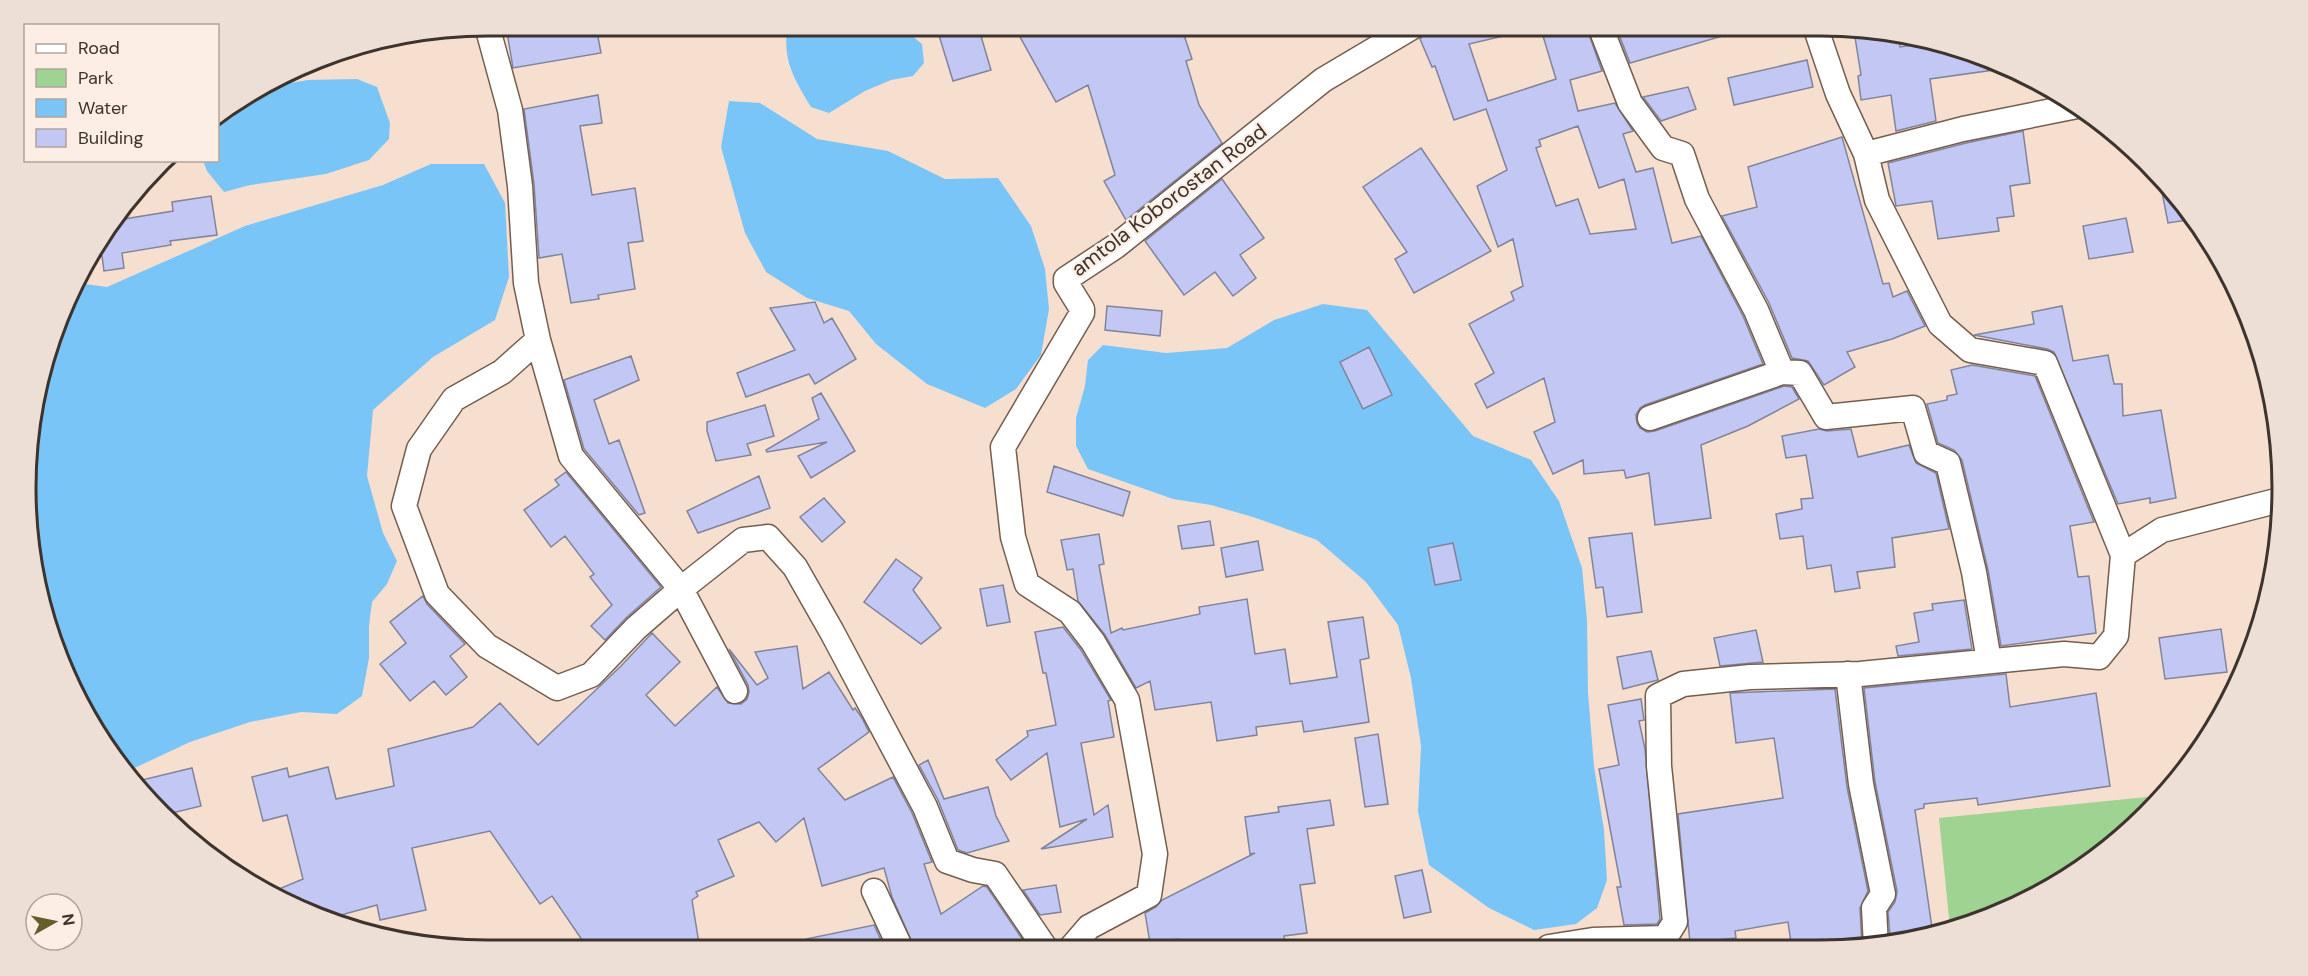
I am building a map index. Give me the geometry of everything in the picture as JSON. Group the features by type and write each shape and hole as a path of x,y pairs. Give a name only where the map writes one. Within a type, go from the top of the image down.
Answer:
{"street":[{"path":"490,36 510,110 520,186 526,283 538,340 571,456 681,589 735,691"},
{"name":"amtola Koborostan Road","path":"1078,940 1089,927 1149,896 1155,854 1127,700 1093,642 1070,612 1027,585 1013,537 1003,447 1082,313 1066,279 1116,246 1323,80 1397,36"},
{"path":"1604,36 1630,103 1663,148 1682,154 1697,199 1756,310 1782,372"},
{"path":"1593,940 1665,938 1675,922 1659,766 1658,696 1683,684 1750,677 1848,675 2064,654 2098,657 2116,636 2123,555 2045,363 1970,350 1940,324 1877,200 1866,154 1838,94 1818,36"},
{"path":"1866,154 1963,129 2065,108"},
{"path":"538,340 502,372 454,399 419,449 404,506 437,594 487,646 557,688 591,675 636,628 743,540 768,537 795,567 832,632 925,807 947,861 973,870 995,874 1040,940"},
{"path":"1650,418 1782,372 1800,373 1826,417 1913,408 1926,453 1948,463 1974,572 1989,661"},
{"path":"2123,555 2162,530 2272,502"},
{"path":"1848,675 1861,784 1882,894 1874,908 1875,936"},
{"path":"874,891 897,940"}],"green space":[{"path":"2150,797 2118,828 2071,864 1993,906 1949,921 1939,818"}],"water":[{"path":"786,36 912,36 922,44 924,63 913,76 891,80 865,91 829,113 811,107 792,70"},
{"path":"357,79 377,87 390,123 389,139 369,160 326,174 250,185 224,192 207,171 203,162 219,162 219,125 287,84 308,80"},
{"path":"729,101 760,103 817,139 888,151 945,179 998,178 1031,226 1045,269 1049,309 1041,355 1016,389 985,408 927,384 876,344 849,311 807,298 766,272 745,233 721,147"},
{"path":"431,164 484,164 505,203 509,277 495,320 433,357 373,410 367,476 383,533 397,561 387,584 372,602 369,658 362,696 337,714 301,712 250,722 190,742 134,768 97,714 70,661 51,605 40,547 36,488 40,429 51,371 70,315 85,284 107,287 245,226 383,185"},
{"path":"1323,304 1367,310 1473,436 1531,460 1559,501 1582,568 1587,620 1588,693 1594,766 1604,830 1607,880 1597,908 1576,924 1534,930 1489,908 1429,865 1418,811 1421,746 1411,678 1398,625 1366,582 1317,540 1211,505 1173,499 1088,469 1076,446 1076,418 1085,386 1088,360 1103,345 1166,353 1227,348 1274,320"}],"building":[{"path":"508,36 598,36 601,53 513,68"},
{"path":"939,36 981,36 991,70 953,81"},
{"path":"1020,36 1184,36 1192,59 1186,61 1199,105 1222,143 1126,220 1104,181 1115,175 1088,85 1056,102"},
{"path":"1423,36 1503,36 1469,44 1488,101 1556,79 1543,36 1590,36 1602,71 1570,80 1578,111 1615,103 1633,131 1623,134 1636,172 1653,168 1672,243 1701,236 1743,316 1763,364 1645,405 1636,415 1637,423 1647,432 1655,431 1784,386 1792,387 1799,399 1748,426 1701,445 1711,518 1655,525 1649,473 1626,478 1624,470 1584,474 1583,460 1553,474 1534,432 1555,422 1544,378 1487,408 1475,384 1494,373 1469,324 1514,300 1511,292 1523,286 1513,239 1498,247 1477,186 1507,170 1486,109 1454,120 1435,66 1432,67 1420,39","holes":["1578,126 1599,188 1624,179 1636,229 1590,234 1578,199 1556,206 1536,148 1541,146 1539,140"]},
{"path":"1620,36 1722,36 1630,63"},
{"path":"1855,38 1900,44 1900,47 1910,45 1937,51 1993,70 1930,79 1936,121 1896,131 1891,95 1861,100 1858,76 1861,75"},
{"path":"1807,60 1813,87 1734,105 1728,78"},
{"path":"1688,87 1696,109 1661,121 1643,97"},
{"path":"598,95 602,123 580,126 592,195 635,188 643,241 628,243 635,289 598,295 599,299 571,303 562,254 539,258 534,184 524,109"},
{"path":"2023,131 2030,183 2010,186 2014,216 1997,218 1999,231 1938,239 1932,201 1896,206 1888,163"},
{"path":"1842,137 1883,284 1889,283 1893,297 1907,291 1925,326 1892,339 1847,352 1855,367 1824,385 1808,361 1792,358 1769,303 1722,216 1757,207 1748,167"},
{"path":"1421,148 1491,251 1414,293 1395,259 1407,252 1363,187"},
{"path":"1222,179 1264,238 1240,255 1256,278 1233,296 1215,272 1184,295 1145,241"},
{"path":"2162,192 2184,220 2168,223"},
{"path":"211,196 217,235 170,241 171,245 122,253 124,268 104,271 100,256 125,219 173,211 172,202"},
{"path":"2126,218 2133,252 2089,259 2083,226"},
{"path":"815,302 824,323 832,318 856,359 815,384 809,374 746,397 737,373 795,350 770,308"},
{"path":"1107,306 1162,311 1160,336 1105,330"},
{"path":"2062,306 2073,361 2108,355 2114,384 2122,384 2123,416 2161,410 2176,498 2150,503 2150,498 2118,504 2054,352 1974,335 2034,324 2032,312"},
{"path":"1369,347 1392,395 1363,409 1340,362"},
{"path":"631,356 639,380 594,400 609,444 619,440 645,513 639,515 584,449 564,380"},
{"path":"1972,365 2035,376 2094,522 2070,526 2078,577 2089,576 2096,633 2001,646 1988,570 1962,460 1954,450 1938,443 1927,404 1947,400 1947,396 1957,394 1951,370"},
{"path":"821,393 855,451 811,478 798,456 827,442 767,452 766,450 819,419 812,398"},
{"path":"765,405 774,436 747,444 751,455 716,461 707,431 707,422"},
{"path":"1819,429 1827,431 1851,429 1858,457 1909,445 1916,463 1936,473 1949,529 1892,538 1895,567 1857,572 1860,588 1835,592 1831,565 1807,569 1803,536 1780,539 1776,514 1802,509 1801,499 1813,498 1806,455 1786,458 1782,436"},
{"path":"1054,466 1130,492 1123,516 1047,492"},
{"path":"566,472 661,587 605,640 591,626 612,605 590,577 594,574 565,536 551,547 524,510 559,485 555,480"},
{"path":"759,476 770,508 698,533 687,511"},
{"path":"824,498 845,522 822,542 800,517"},
{"path":"1210,521 1214,545 1182,549 1178,526"},
{"path":"1632,533 1642,612 1607,617 1603,587 1596,588 1589,538"},
{"path":"1099,534 1104,564 1099,565 1111,633 1122,628 1123,630 1200,614 1199,607 1247,599 1255,654 1285,649 1290,684 1337,677 1328,622 1363,617 1369,658 1360,660 1369,722 1304,732 1302,721 1256,727 1257,735 1217,741 1211,702 1155,710 1150,681 1136,688 1105,635 1078,601 1073,569 1067,570 1061,540"},
{"path":"1258,541 1263,570 1226,577 1221,548"},
{"path":"1453,543 1461,580 1435,585 1428,548"},
{"path":"896,559 922,578 913,590 941,628 921,644 864,602"},
{"path":"1003,585 1010,622 987,626 980,589"},
{"path":"423,596 427,604 465,644 450,656 467,677 446,695 434,681 410,701 380,664 406,643 390,622"},
{"path":"1964,600 1972,649 1898,656 1896,646 1919,642 1914,613 1933,610 1932,604"},
{"path":"1063,627 1081,650 1111,700 1108,701 1114,737 1081,743 1094,815 1108,805 1113,837 1041,849 1087,819 1060,827 1047,753 1011,780 996,760 1028,736 1027,731 1056,725 1035,632"},
{"path":"2221,629 2227,672 2165,679 2159,638"},
{"path":"1756,630 1763,662 1720,666 1714,638"},
{"path":"652,633 680,662 646,695 675,726 717,687 728,703 741,704 747,699 748,685 729,649 757,685 768,678 755,652 797,646 803,689 829,672 853,710 855,708 862,718 869,732 818,769 845,800 893,777 912,813 932,862 924,864 941,914 983,886 987,887 1023,940 911,940 892,897 884,868 822,886 804,818 776,842 759,822 718,840 734,876 696,892 698,896 692,900 698,940 582,940 552,896 540,904 490,831 412,848 426,910 380,920 377,905 341,915 315,906 280,889 303,879 287,815 263,821 252,777 287,768 289,777 328,767 336,799 394,786 388,749 473,727 500,703 538,745 621,666"},
{"path":"1651,651 1658,680 1623,689 1617,657"},
{"path":"2006,674 2010,707 2096,693 2110,786 1978,805 1977,798 1924,804 1924,808 1915,810 1932,926 1890,934 1888,912 1895,902 1897,891 1875,782 1864,688"},
{"path":"1835,689 1847,787 1868,891 1860,908 1862,938 1791,940 1788,922 1735,931 1736,938 1690,940 1678,814 1783,798 1774,738 1736,743 1730,693"},
{"path":"1641,699 1644,720 1639,721 1645,749 1660,919 1657,924 1624,925 1617,887 1621,887 1599,769 1619,765 1608,705"},
{"path":"1378,734 1388,804 1365,807 1355,738"},
{"path":"928,760 944,799 988,787 996,816 1009,841 967,853 958,850 938,800 919,765"},
{"path":"192,768 201,806 173,813 143,780"},
{"path":"1330,800 1334,825 1307,829 1315,883 1300,885 1307,933 1284,936 1285,940 1150,940 1145,913 1156,907 1162,900 1255,853 1250,854 1245,817 1279,812 1278,807"},
{"path":"1422,870 1431,912 1404,918 1395,876"},
{"path":"1056,885 1061,912 1040,915 1023,890"},
{"path":"874,925 881,940 806,940"}]}
